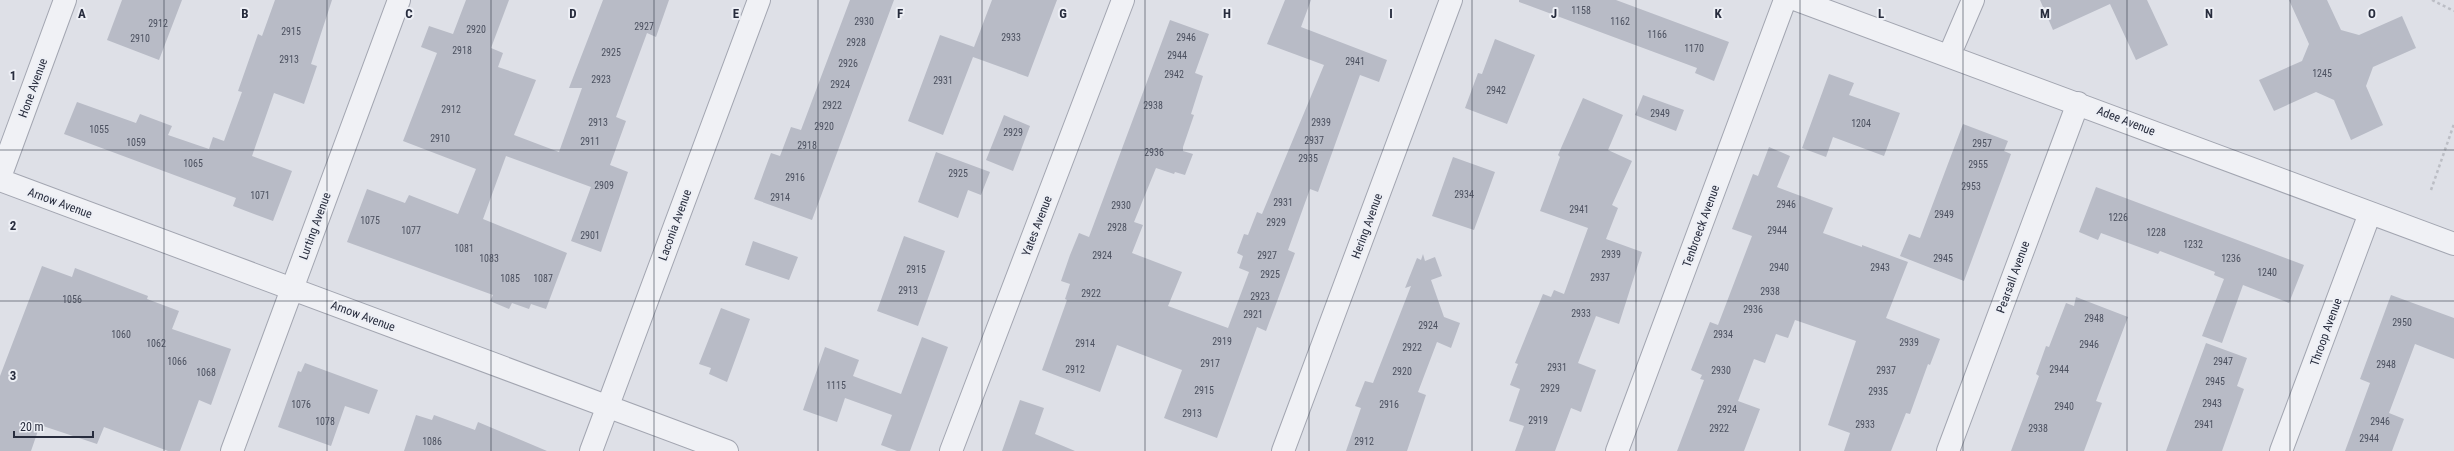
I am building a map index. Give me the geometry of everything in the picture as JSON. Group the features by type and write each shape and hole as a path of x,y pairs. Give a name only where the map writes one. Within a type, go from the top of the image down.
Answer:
{"street":[{"name":"Hone Avenue","path":"0,177 65,0"},
{"name":"Lurting Avenue","path":"232,451 399,0"},
{"name":"Laconia Avenue","path":"591,451 759,0"},
{"name":"Yates Avenue","path":"951,451 1123,0"},
{"name":"Hering Avenue","path":"1283,451 1451,0"},
{"name":"Tenbroeck Avenue","path":"1617,451 1785,0"},
{"name":"Adee Avenue","path":"1797,0 2078,103 2454,244"},
{"path":"1949,56 1973,0"},
{"name":"Pearsall Avenue","path":"1948,451 2078,103"},
{"name":"Arnow Avenue","path":"0,180 727,451"},
{"name":"Throop Avenue","path":"2281,451 2370,213"}],"path":[{"path":"2432,0 2454,11"},
{"path":"2431,190 2454,124"}],"building":[{"path":"122,0 182,0 159,60 107,40"},
{"path":"275,0 332,0 311,64 317,66 304,104 274,93 252,156 292,171 273,221 233,206 236,198 64,134 77,102 136,123 140,114 172,126 168,135 209,149 213,137 224,141 242,92 238,91 258,34 262,36"},
{"path":"466,0 509,0 491,48 503,53 498,67 536,80 514,135 559,152 582,88 569,88 603,0 669,0 656,37 647,33 616,117 626,121 610,165 628,172 601,252 571,241 591,187 506,156 483,219 567,253 546,309 531,304 529,309 512,303 509,309 490,301 493,295 347,242 367,189 405,203 409,195 458,214 476,169 403,141 437,53 421,47 429,26 453,34"},
{"path":"850,0 894,0 812,220 754,199 771,153 780,156 791,127 801,130"},
{"path":"992,0 1057,0 1028,77 973,57 943,135 908,121 940,35 974,47"},
{"path":"1285,0 1311,0 1301,27 1387,60 1379,82 1360,75 1318,192 1310,189 1288,250 1295,253 1266,331 1257,327 1217,438 1164,418 1182,370 1117,345 1100,392 1042,370 1067,300 1065,299 1070,284 1061,281 1070,255 1079,233 1089,237 1170,20 1209,34 1195,73 1203,76 1191,114 1194,115 1183,147 1183,151 1193,154 1185,175 1175,172 1174,174 1156,168 1134,222 1143,225 1132,253 1182,272 1168,306 1228,328 1249,272 1239,268 1243,256 1237,253 1244,234 1248,235 1257,212 1262,214 1324,65 1267,44"},
{"path":"1519,0 1616,0 1729,42 1714,81 1695,73 1697,68 1519,2"},
{"path":"2040,0 2147,0 2168,45 2136,60 2110,4 2053,30"},
{"path":"2289,0 2327,0 2341,30 2359,35 2402,16 2416,48 2373,67 2366,86 2383,125 2351,140 2334,100 2316,92 2274,111 2259,80 2302,61 2309,44"},
{"path":"1495,39 1535,55 1507,124 1465,108 1478,73 1482,74"},
{"path":"1829,74 1854,83 1849,95 1900,113 1884,156 1833,137 1826,157 1802,148"},
{"path":"1643,95 1684,110 1676,131 1635,115"},
{"path":"1583,98 1623,115 1608,150 1632,161 1612,205 1618,208 1606,239 1642,252 1619,324 1596,316 1578,363 1596,370 1581,412 1571,408 1555,451 1515,451 1524,426 1509,421 1520,389 1510,385 1518,364 1515,363 1543,294 1551,297 1554,290 1564,294 1588,228 1540,211 1560,157 1558,155"},
{"path":"1004,115 1030,126 1013,171 986,160"},
{"path":"1963,124 2008,141 2004,151 2011,154 1964,281 1900,256 1909,234 1920,238"},
{"path":"1769,147 1790,156 1777,187 1833,208 1823,233 1862,247 1862,245 1908,262 1886,318 1940,339 1930,365 1928,364 1910,414 1906,413 1891,451 1844,451 1850,433 1828,425 1856,341 1795,320 1788,338 1776,334 1765,363 1754,359 1738,401 1760,409 1744,451 1677,451 1704,380 1700,379 1702,375 1691,370 1710,322 1718,325 1752,236 1732,229 1753,174 1758,176"},
{"path":"936,152 990,172 981,195 968,190 958,218 918,202"},
{"path":"1453,157 1495,172 1474,230 1432,216"},
{"path":"2096,187 2304,265 2289,303 2243,285 2222,343 2202,336 2224,279 2214,275 2215,272 2160,251 2158,254 2101,233 2098,240 2079,232"},
{"path":"904,236 945,251 918,326 877,311"},
{"path":"753,241 798,257 789,280 745,265"},
{"path":"1423,254 1425,261 1435,257 1442,276 1431,280 1444,317 1460,323 1451,348 1437,342 1418,392 1426,395 1407,451 1346,451 1361,408 1355,406 1365,381 1373,383 1411,286 1405,288 1417,258 1421,260"},
{"path":"42,266 72,277 75,268 148,296 147,299 179,311 172,329 231,349 211,405 199,400 180,451 168,451 104,427 97,444 40,425 31,451 0,451 0,376"},
{"path":"2391,295 2454,318 2454,359 2415,344 2389,413 2404,419 2392,451 2345,451 2370,383 2360,379"},
{"path":"2076,297 2128,317 2096,401 2102,403 2084,451 2011,451 2039,376 2036,374 2046,346 2049,347 2066,303 2074,306"},
{"path":"721,308 750,319 727,382 709,374 711,368 699,364"},
{"path":"922,337 948,347 910,451 897,451 881,445 892,415 845,398 837,422 803,410 825,347 859,360 853,376 901,394"},
{"path":"2206,343 2247,358 2237,386 2244,389 2222,451 2166,451"},
{"path":"305,363 378,390 369,414 345,406 331,446 278,427 298,371 301,372"},
{"path":"1020,400 1044,408 1035,434 1075,451 1002,451"},
{"path":"416,415 432,420 434,415 475,430 478,422 547,451 404,451"}]}
